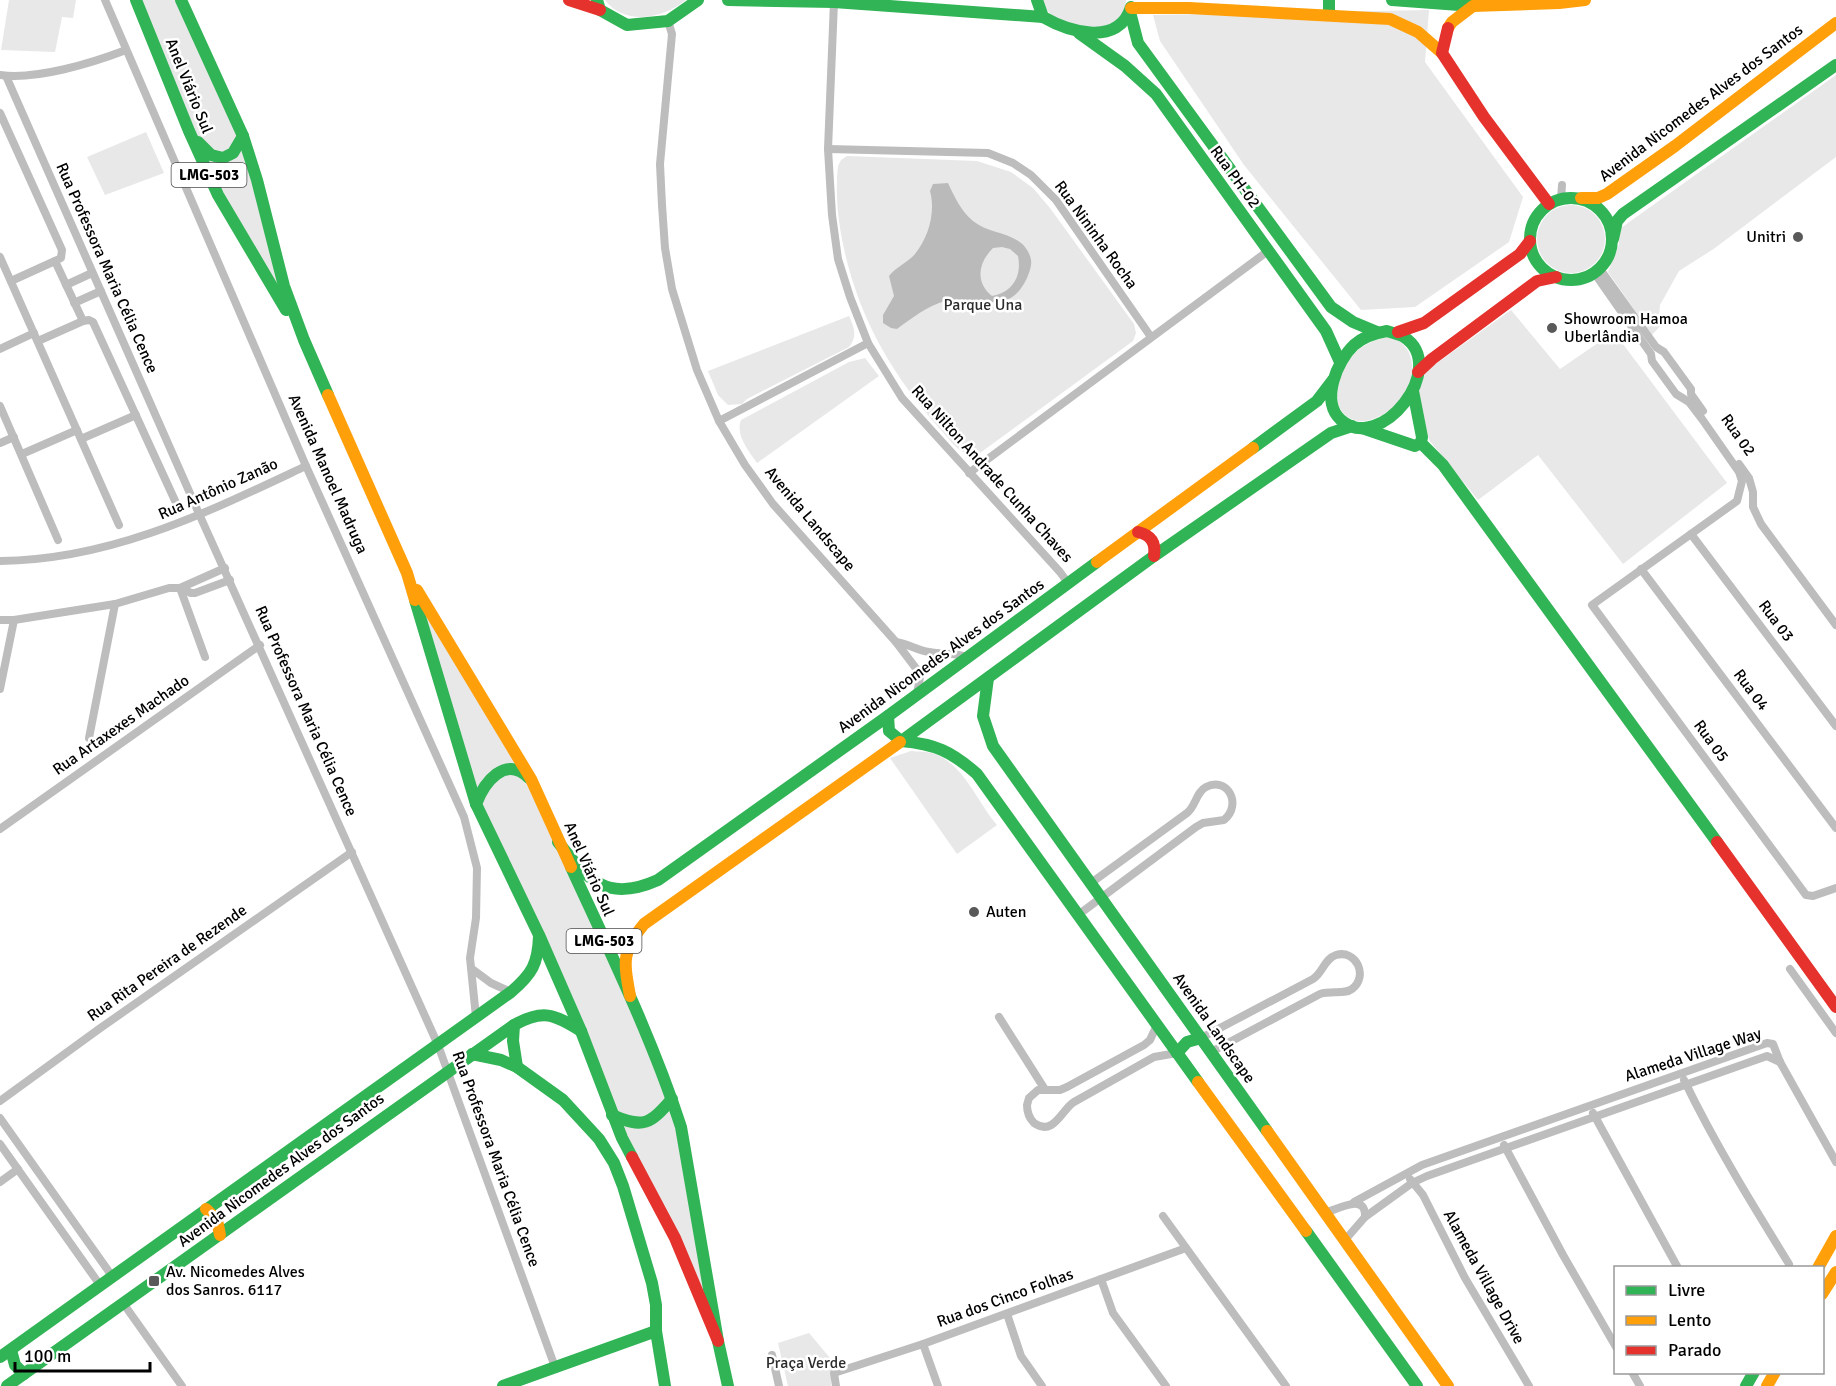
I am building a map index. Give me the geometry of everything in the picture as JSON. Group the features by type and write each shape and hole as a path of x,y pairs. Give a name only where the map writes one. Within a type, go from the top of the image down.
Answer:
{"main road":[{"name":"Anel Viário Sul","path":"136,0 189,131 218,195 304,340"},
{"name":"Anel Viário Sul","path":"181,0 243,136 257,180 284,286 304,340 406,573 476,804 539,935 581,1031 622,1138 675,1238 718,1341"},
{"path":"570,0 598,5 627,25 668,21 698,0"},
{"path":"728,0 834,2 1042,17 1060,28 1079,33 1098,34 1119,25 1131,7 1329,15 1404,22 1418,31 1442,53 1484,117 1549,204"},
{"path":"1037,0 1042,17"},
{"path":"1329,0 1329,15"},
{"path":"1392,0 1473,6 1585,0"},
{"path":"1442,53 1446,33 1452,22 1473,6"},
{"name":"Rua PH-02","path":"1131,7 1138,43 1331,307 1353,322 1377,333"},
{"name":"Avenida Nicomedes Alves dos Santos","path":"1581,198 1598,198 1607,194 1675,146 1836,23"},
{"name":"Rua PH-02","path":"1079,33 1125,66 1156,94 1326,331 1340,362"},
{"path":"1613,239 1607,218 1591,202 1581,198 1561,198 1540,211 1534,220 1530,241 1536,262 1556,277 1574,280 1597,271 1607,260 1613,239 1617,221 1623,214 1836,65"},
{"path":"189,131 208,154 219,160 229,158 237,150 243,136"},
{"path":"1421,443 1415,446 1357,427 1338,415 1333,406 1333,380 1340,362 1352,346 1377,333 1398,332 1424,323 1520,254 1530,241"},
{"path":"1418,372 1432,358 1537,281 1556,277"},
{"path":"630,996 625,966 626,952 644,924 707,881 1154,556 1331,433 1381,424 1397,414 1410,400 1419,362 1412,344 1398,332"},
{"name":"Avenida Nicomedes Alves dos Santos","path":"558,842 581,870 595,882 611,888 624,889 649,885 658,880 888,716 1317,401 1333,380"},
{"path":"1413,391 1422,437 1421,443"},
{"path":"1421,443 1443,465 1836,1007"},
{"path":"1138,532 1152,539 1154,556"},
{"name":"Anel Viário Sul","path":"406,573 531,779 630,996 672,1099 681,1127 718,1341 728,1386"},
{"name":"Avenida Landscape","path":"988,678 983,716 993,746 1448,1386"},
{"path":"888,716 890,734 901,741 921,742 943,747 977,774 1417,1386"},
{"path":"476,804 484,784 496,772 505,769 517,770 531,779"},
{"name":"Avenida Nicomedes Alves dos Santos","path":"0,1357 511,992 535,970 539,953 539,935"},
{"name":"Avenida Nicomedes Alves dos Santos","path":"7,1386 528,1016 539,1013 550,1014 560,1017 581,1031"},
{"path":"514,1025 513,1041 517,1067"},
{"path":"1177,1053 1187,1042 1201,1038"},
{"path":"472,1054 501,1060 517,1067 563,1100 598,1139 614,1163 652,1283 656,1305 656,1332 665,1386"},
{"path":"612,1115 630,1124 645,1124 659,1115 672,1099"},
{"path":"206,1209 217,1220 220,1235"},
{"path":"1819,1266 1836,1236"},
{"path":"503,1386 656,1332"},
{"path":"11,1350 15,1365 24,1374"}],"street":[{"name":"Avenida Manoel Madruga","path":"105,0 306,466 464,817 477,868 478,893 471,945 476,1017"},
{"name":"Rua Nilton Andrade Cunha Chaves","path":"834,2 828,149 832,215 838,259 867,343 902,398 1068,583"},
{"name":"Avenida Landscape","path":"668,21 672,34 660,164 665,248 672,289 697,370 719,421 745,465 773,504 896,642 918,671 920,677 917,694"},
{"path":"3,76 54,71 99,60 126,50"},
{"name":"Rua Professora Maria Célia Cence","path":"3,76 438,1045 555,1367"},
{"path":"0,113 4,133 63,255 11,281"},
{"name":"Rua Nininha Rocha","path":"828,149 988,153 1013,163 1031,176 1056,200 1151,337"},
{"path":"1561,198 1562,185"},
{"path":"969,473 1268,251"},
{"path":"0,257 119,525"},
{"path":"55,261 83,321"},
{"path":"1597,271 1651,354 1652,361 1676,394 1689,402 1702,419 1739,472 1742,482 1737,501 1641,569"},
{"name":"Rua 02","path":"1597,271 1656,347 1664,352 1690,389 1691,394 1749,478 1753,492 1753,507 1761,524 1836,625"},
{"path":"66,285 93,273"},
{"path":"74,303 101,291"},
{"path":"0,348 83,321 93,322 177,505"},
{"path":"719,421 867,343"},
{"path":"0,406 58,540"},
{"path":"81,439 136,415"},
{"path":"22,454 77,430"},
{"path":"0,443 14,437"},
{"name":"Rua Antônio Zanão","path":"0,561 47,558 85,551 156,532 200,516 306,466"},
{"path":"1741,491 1753,492"},
{"path":"1737,501 1753,507"},
{"name":"Rua 03","path":"1691,534 1836,726"},
{"path":"0,620 14,620 115,604 169,588 180,588 225,568"},
{"name":"Rua 05","path":"1641,569 1592,605 1806,895 1813,896 1836,888"},
{"name":"Rua 04","path":"1641,569 1836,828"},
{"path":"180,588 195,593 230,580"},
{"path":"180,588 205,657"},
{"path":"89,738 115,604"},
{"path":"0,688 14,620"},
{"path":"896,642 906,643 925,651 942,654 957,653 967,657"},
{"name":"Rua Artaxexes Machado","path":"0,829 260,645"},
{"path":"1078,915 1196,827 1203,823 1218,822 1229,816 1233,804 1229,792 1218,785 1206,787 1197,796 1192,809 1091,884"},
{"name":"Rua Rita Pereira de Rezende","path":"0,1101 352,852"},
{"path":"1128,856 1139,870"},
{"path":"1201,1038 1319,975 1325,964 1335,956 1348,956 1358,963 1360,976 1349,991 1327,991 1320,994 1211,1052"},
{"path":"471,969 490,983 511,992"},
{"path":"1790,969 1836,1033"},
{"path":"1247,1014 1255,1029"},
{"path":"999,1017 1044,1088"},
{"path":"1157,1025 1150,1040 1110,1064 1067,1087 1052,1090 1044,1088 1033,1094 1027,1105 1029,1117 1034,1122 1046,1126 1057,1122 1068,1105 1155,1058 1177,1053"},
{"name":"Alameda Village Way","path":"1325,1213 1354,1202 1422,1165 1767,1043 1773,1044 1780,1062"},
{"name":"Alameda Village Way","path":"1345,1240 1365,1217 1412,1183 1427,1176 1767,1056 1780,1062"},
{"path":"1780,1062 1836,1162"},
{"path":"1110,1064 1118,1078"},
{"path":"1681,1073 1736,1179 1789,1264"},
{"path":"1589,1106 1677,1266"},
{"path":"0,1118 112,1276"},
{"path":"1500,1137 1563,1255 1614,1344"},
{"path":"0,1144 100,1285"},
{"path":"0,1182 18,1169"},
{"name":"Alameda Village Drive","path":"1406,1173 1423,1196 1465,1278 1529,1386"},
{"path":"1354,1202 1363,1207 1365,1217"},
{"path":"1163,1216 1286,1386"},
{"name":"Rua dos Cinco Folhas","path":"836,1386 834,1373 923,1344 1186,1248"},
{"path":"1101,1279 1113,1313 1166,1386"},
{"path":"123,1303 182,1386"},
{"path":"1007,1314 1021,1356 1042,1386"},
{"path":"923,1344 938,1386"},
{"path":"772,1355 779,1386"}],"green space":[{"path":"9,0 76,0 73,18 62,17 55,52 1,50"},
{"path":"136,0 181,0 243,136 304,340 218,195"},
{"path":"605,0 686,0 656,15 634,17 623,14"},
{"path":"1042,0 1126,0 1122,13 1114,22 1101,27 1087,28 1072,26 1059,20 1048,11"},
{"path":"1429,10 1425,62 1523,197 1509,242 1415,307 1361,310 1244,165 1160,41 1153,15"},
{"path":"1836,75 1836,157 1715,248 1679,271 1660,305 1661,325 1652,335 1608,272 1619,244 1618,230"},
{"path":"146,132 164,173 105,195 87,157"},
{"name":"Parque Una","path":"847,156 977,161 1011,172 1033,188 1050,208 1134,324 1136,333 1133,341 980,453 974,455 958,449 923,409 892,366 879,344 858,296 843,244 838,206 838,166"},
{"path":"1564,205 1578,205 1590,210 1600,220 1605,239 1600,258 1590,268 1578,273 1564,273 1552,268 1542,258 1537,246 1537,232 1542,220 1552,210"},
{"path":"1511,310 1560,369 1614,332 1727,483 1623,564 1538,455 1478,500 1429,440 1418,393 1423,373"},
{"path":"849,316 854,335 849,347 747,399 742,404 728,405 718,395 708,371"},
{"path":"1387,337 1403,345 1408,352 1412,369 1409,387 1401,400 1389,411 1367,421 1354,420 1345,415 1340,407 1338,388 1340,378 1349,360 1358,350"},
{"path":"865,358 879,376 757,463 741,437 741,420 849,362"},
{"path":"407,573 531,779 672,1099 718,1341 476,804"},
{"path":"911,751 935,754 955,767 997,825 957,854 890,758"},
{"name":"Praça Verde","path":"809,1333 841,1371 832,1376 831,1386 788,1386 778,1343"}],"shaded area":[{"path":"948,183 961,208 973,221 1020,242 1030,256 1030,270 1019,290 1011,298 991,302 957,299 945,301 926,309 897,329 891,328 883,323 883,315 894,296 889,276 915,254 924,240 930,225 932,199 930,191 933,184","holes":["993,248 1010,249 1018,256 1017,276 1011,287 992,296 981,279 984,260"]}],"traffic: fast":[{"path":"136,0 189,131 218,195 286,310"},
{"path":"181,0 243,136 257,180 284,286 328,395"},
{"path":"597,0 600,10 627,25 668,21 698,0"},
{"path":"728,0 834,2 1043,17"},
{"path":"1037,0 1043,17 1066,27 1092,33 1116,28 1125,20 1131,7"},
{"path":"1329,0 1329,15"},
{"path":"1392,0 1473,6"},
{"path":"1130,12 1138,43 1331,307 1353,322 1377,332"},
{"path":"1079,33 1125,66 1156,94 1326,331 1340,362"},
{"path":"1613,239 1617,221 1623,214 1836,65"},
{"path":"198,142 211,155 223,158 233,153 243,136"},
{"path":"1563,198 1579,198 1594,205 1605,216 1612,231 1612,239 1609,255 1600,268 1579,280 1563,280 1548,273 1537,262 1530,247 1530,231 1537,216 1548,205 1563,198"},
{"path":"1387,331 1404,337 1416,351 1419,368 1415,386 1404,403 1390,417 1374,426 1357,428 1341,420 1335,412 1331,392 1333,381 1342,361 1354,345 1369,336 1387,331"},
{"path":"1253,448 1317,401 1333,380"},
{"path":"1413,391 1422,437 1421,443 1443,465 1717,842"},
{"path":"900,742 1154,556 1331,433 1352,426"},
{"path":"1362,428 1415,446 1421,443"},
{"path":"558,842 579,867 600,884 625,889 640,887 658,880 888,716 1097,562"},
{"path":"415,600 476,804 539,935 581,1031 622,1138 632,1157"},
{"path":"988,678 983,716 993,746 1267,1131"},
{"path":"888,716 889,731 901,741"},
{"path":"901,741 924,744 942,750 977,774 1198,1082"},
{"path":"476,804 490,780 504,770 520,771 529,778"},
{"path":"571,867 644,1028 681,1127 718,1341 728,1386"},
{"path":"0,1357 511,992 533,968 539,936"},
{"path":"7,1386 514,1025 541,1015 556,1017 581,1031"},
{"path":"514,1025 513,1041 517,1067"},
{"path":"1177,1053 1187,1042 1201,1038"},
{"path":"472,1054 501,1060 517,1067 563,1100 599,1139 614,1163 652,1283 656,1305 656,1331 665,1386"},
{"path":"612,1115 632,1122 646,1122 658,1114 672,1099"},
{"path":"1306,1231 1417,1386"},
{"path":"503,1386 656,1331"},
{"path":"11,1350 15,1365 24,1374"},
{"path":"1746,1386 1753,1374"}],"traffic: slow":[{"path":"1448,28 1452,22 1473,6 1585,0"},
{"path":"1131,8 1189,8 1390,19 1418,32 1442,53"},
{"path":"1581,198 1598,198 1607,194 1675,146 1836,23"},
{"path":"328,395 407,573 415,600"},
{"path":"1097,562 1253,448"},
{"path":"417,590 531,779 571,867"},
{"path":"630,996 626,958 631,942 644,924 900,742"},
{"path":"1198,1082 1306,1231"},
{"path":"1267,1131 1448,1386"},
{"path":"206,1209 217,1220 220,1235"},
{"path":"1819,1266 1836,1236"},
{"path":"1824,1291 1836,1272"},
{"path":"1767,1386 1774,1374"}],"traffic: jam":[{"path":"569,0 600,10"},
{"path":"1448,28 1442,53 1484,117 1549,204"},
{"path":"1398,332 1424,323 1520,254 1530,241"},
{"path":"1418,372 1432,359 1537,281 1556,277"},
{"path":"1138,532 1152,540 1154,556"},
{"path":"1717,842 1836,1007"},
{"path":"632,1157 675,1238 718,1341"}],"place":[{"name":"Unitri","path":"1798,237"},
{"name":"Showroom Hamoa Uberlândia","path":"1552,328"},
{"name":"Auten","path":"974,912"},
{"name":"Av. Nicomedes Alves dos Sanros. 6117","path":"154,1281"}]}
